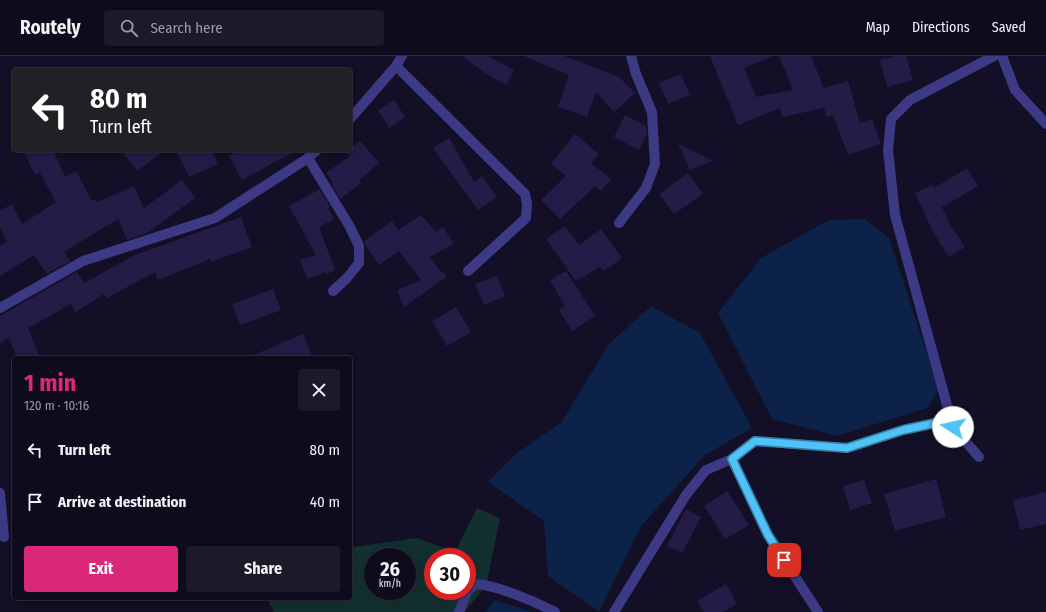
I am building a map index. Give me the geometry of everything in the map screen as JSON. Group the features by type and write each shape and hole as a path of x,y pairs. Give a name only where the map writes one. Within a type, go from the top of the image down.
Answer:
{"street":[{"path":"352,117 396,66 402,56"},
{"path":"618,223 646,188 655,164 652,112 636,74 631,56"},
{"path":"979,457 953,427 895,215 888,150 892,119 910,100 994,56"},
{"path":"1002,56 1015,90 1046,124"},
{"path":"396,66 525,194 527,204 526,218 468,271"},
{"path":"0,308 83,261 215,218 308,158 315,152"},
{"path":"308,158 350,227 358,246 359,263 347,278 333,290"},
{"path":"614,612 686,495 706,470 732,459 755,441 847,448 903,430 940,422 953,427"},
{"path":"732,459 768,535 818,612"},
{"path":"0,493 4,537"},
{"path":"459,612 467,592 475,584 484,584 538,603 555,612"}],"green space":[{"path":"477,508 500,518 486,586 476,598 476,548 457,548"},
{"path":"417,538 444,548 424,548 424,600 474,600 464,612 274,612 268,600 352,600 352,545 353,547"}],"water":[{"path":"865,219 889,238 939,390 927,408 837,436 772,419 718,313 761,258 829,220"},
{"path":"651,306 700,333 752,428 705,455 641,526 599,612 548,576 544,521 488,482 518,452 561,423 609,344"},
{"path":"495,600 531,612 485,612"}],"building":[{"path":"462,56 488,56 514,70 506,85 485,73"},
{"path":"524,56 564,56 619,77 635,93 614,112 596,92 587,117 558,107 569,75"},
{"path":"710,56 773,56 744,68 756,97 793,90 779,56 811,56 824,88 848,81 860,123 872,119 881,144 848,155 833,115 827,117 824,108 782,117 780,108 738,125"},
{"path":"896,56 906,56 913,80 887,87 880,60"},
{"path":"681,74 690,95 668,104 659,83"},
{"path":"394,100 405,117 389,128 378,110"},
{"path":"625,115 646,126 647,134 639,150 614,137"},
{"path":"575,134 599,154 591,163 611,179 601,191 595,186 560,219 541,200 566,176 551,164"},
{"path":"449,138 474,182 482,176 497,197 478,210 433,148"},
{"path":"360,141 379,163 359,180 361,183 340,199 331,183 333,182 326,173 350,156 346,152 352,152 352,147"},
{"path":"678,143 713,161 690,170"},
{"path":"24,152 54,152 65,177 76,171 92,201 95,199 97,202 134,186 144,208 182,180 195,198 146,234 127,240 118,219 64,252 70,261 47,274 34,255 0,276 0,246 7,242 0,227 0,211 12,204 22,224 56,202 40,173 35,175"},
{"path":"123,152 162,152 137,171"},
{"path":"177,152 213,152 218,164 189,177"},
{"path":"236,152 293,152 242,180 229,156"},
{"path":"967,168 978,186 942,207 950,224 965,247 949,257 934,234 915,193 932,185 934,188"},
{"path":"688,173 703,194 674,214 659,194"},
{"path":"320,189 330,206 328,208 334,219 319,227 335,270 327,274 326,272 307,279 300,260 316,255 289,206"},
{"path":"421,215 436,232 443,227 454,244 430,257 441,272 443,271 446,277 404,307 397,290 421,280 399,251 379,265 364,241 392,221 398,230"},
{"path":"241,217 252,247 211,262 210,259 158,280 155,272 107,298 104,294 76,312 71,304 28,328 39,356 16,356 9,338 0,343 0,316 77,272 84,283 135,255"},
{"path":"565,226 579,245 601,229 622,258 604,271 600,267 576,281 546,239"},
{"path":"566,271 595,316 572,331 559,310 565,306 550,280"},
{"path":"497,276 505,296 484,305 475,284"},
{"path":"273,289 281,310 240,325 232,304"},
{"path":"456,307 471,332 447,346 432,321"},
{"path":"303,334 312,356 251,356"},
{"path":"936,479 946,517 895,531 884,494"},
{"path":"864,480 872,503 850,510 843,486"},
{"path":"727,491 749,525 725,539 704,506"},
{"path":"1046,492 1046,524 1020,530 1013,500"},
{"path":"686,509 701,517 682,553 667,546"},
{"path":"726,584 737,604 723,612 704,612 697,601"}],"route":[{"path":"784,560 768,535 732,459 755,441 847,448 903,430 940,422 953,427"}]}
